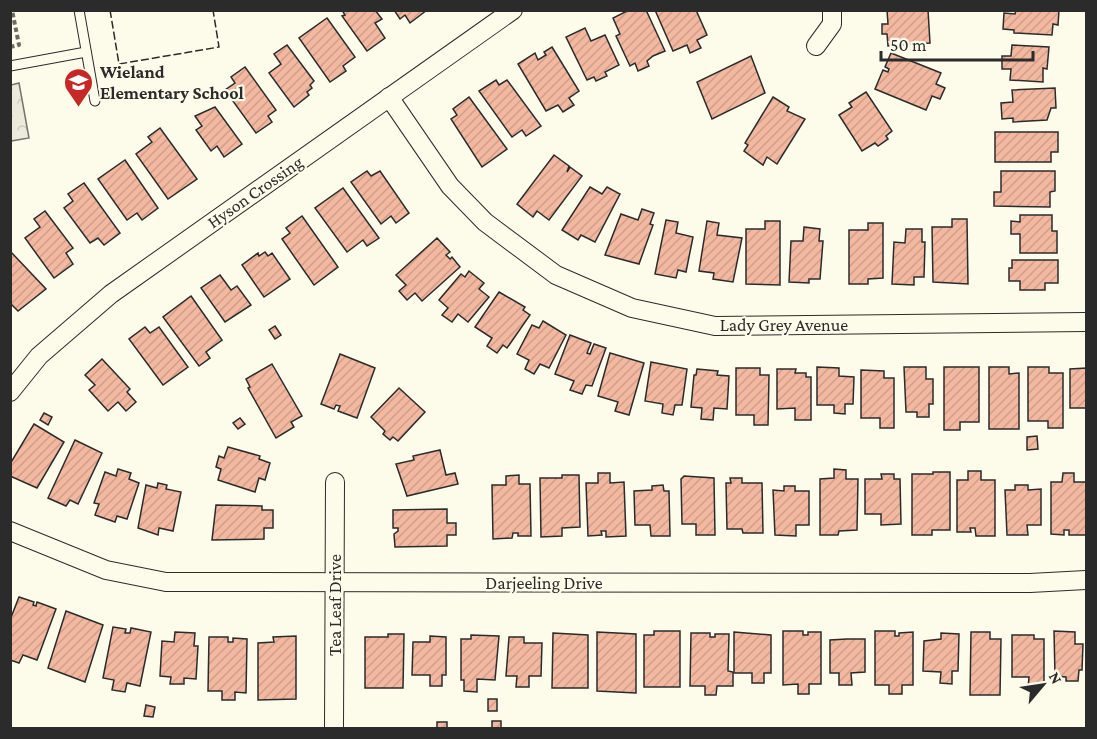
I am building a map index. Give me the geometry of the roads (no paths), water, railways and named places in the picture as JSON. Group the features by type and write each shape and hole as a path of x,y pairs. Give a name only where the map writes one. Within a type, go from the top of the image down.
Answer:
{"street":[{"name":"Hyson Crossing","path":"10,392 39,357 111,294 513,10"},
{"path":"816,46 832,24 832,10"},
{"name":"Lady Grey Avenue","path":"389,97 450,186 485,222 556,275 632,308 715,326 1086,322"},
{"name":"Tea Leaf Drive","path":"334,729 335,483"},
{"name":"Darjeeling Drive","path":"10,531 106,570 166,582 1030,583 1086,580"}],"lane":[{"path":"79,10 95,101"},
{"path":"10,66 86,52"}],"place":[{"name":"Wieland Elementary School","path":"79,108"}]}
